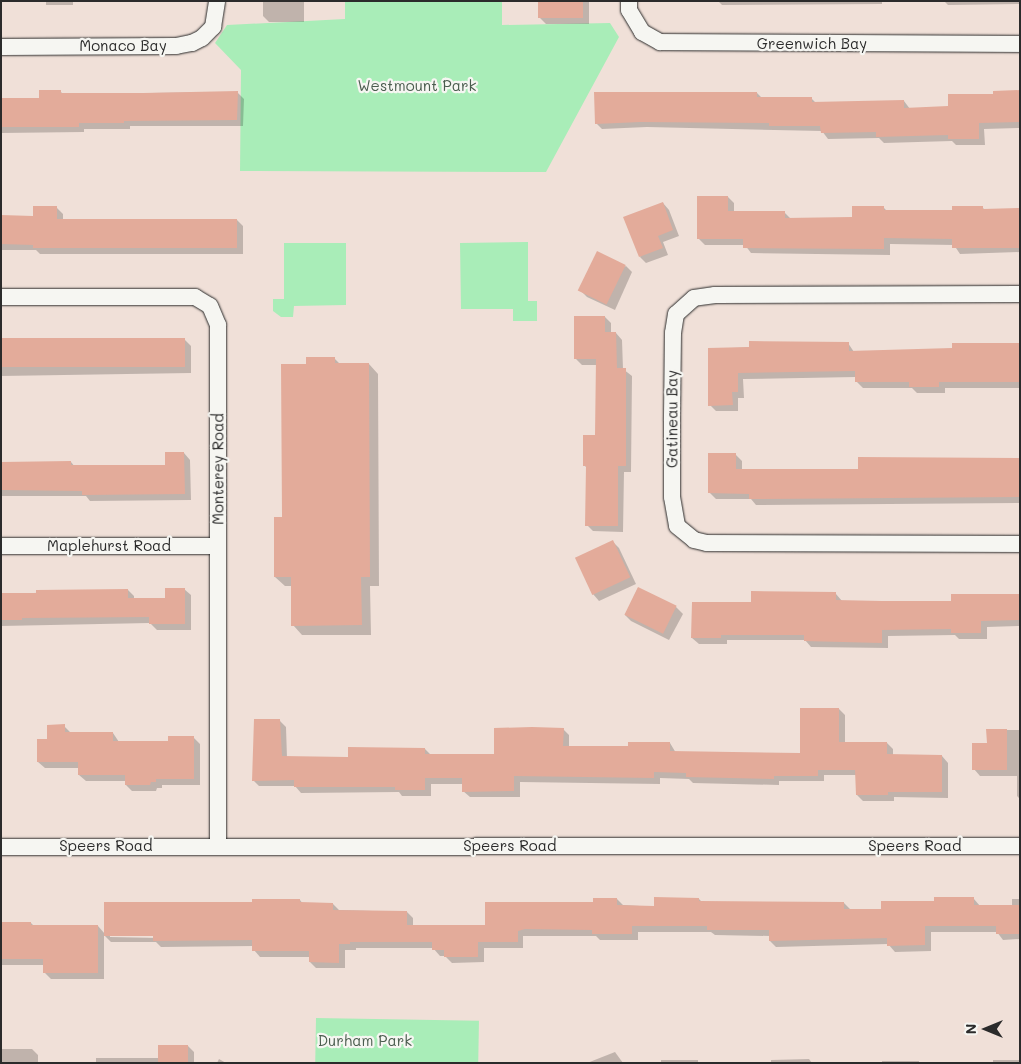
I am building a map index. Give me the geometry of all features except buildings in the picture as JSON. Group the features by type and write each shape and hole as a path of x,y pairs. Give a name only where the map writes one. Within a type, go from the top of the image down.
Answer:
{"street":[{"name":"Monaco Bay","path":"1,46 176,46 192,43 202,38 213,26 217,1"},
{"name":"Greenwich Bay","path":"629,1 629,10 642,32 660,42 1020,44"},
{"name":"Gatineau Bay","path":"1020,294 715,295 694,298 676,314 673,333 672,411 672,497 677,526 694,540 707,544 1020,544"},
{"name":"Monterey Road","path":"1,297 195,297 210,306 218,325 218,846"},
{"name":"Maplehurst Road","path":"1,546 218,546"},
{"name":"Speers Road","path":"1,847 1020,846"}],"green space":[{"name":"Westmount Park","path":"345,1 502,1 502,25 610,23 619,37 546,172 240,171 241,70 215,43 227,25 345,19"},
{"path":"528,242 528,301 537,301 537,321 513,321 513,309 461,309 460,243"},
{"path":"284,243 346,243 346,305 294,306 293,317 281,317 273,311 273,299 284,299"},
{"name":"Durham Park","path":"316,1018 479,1021 478,1063 315,1063"}]}
